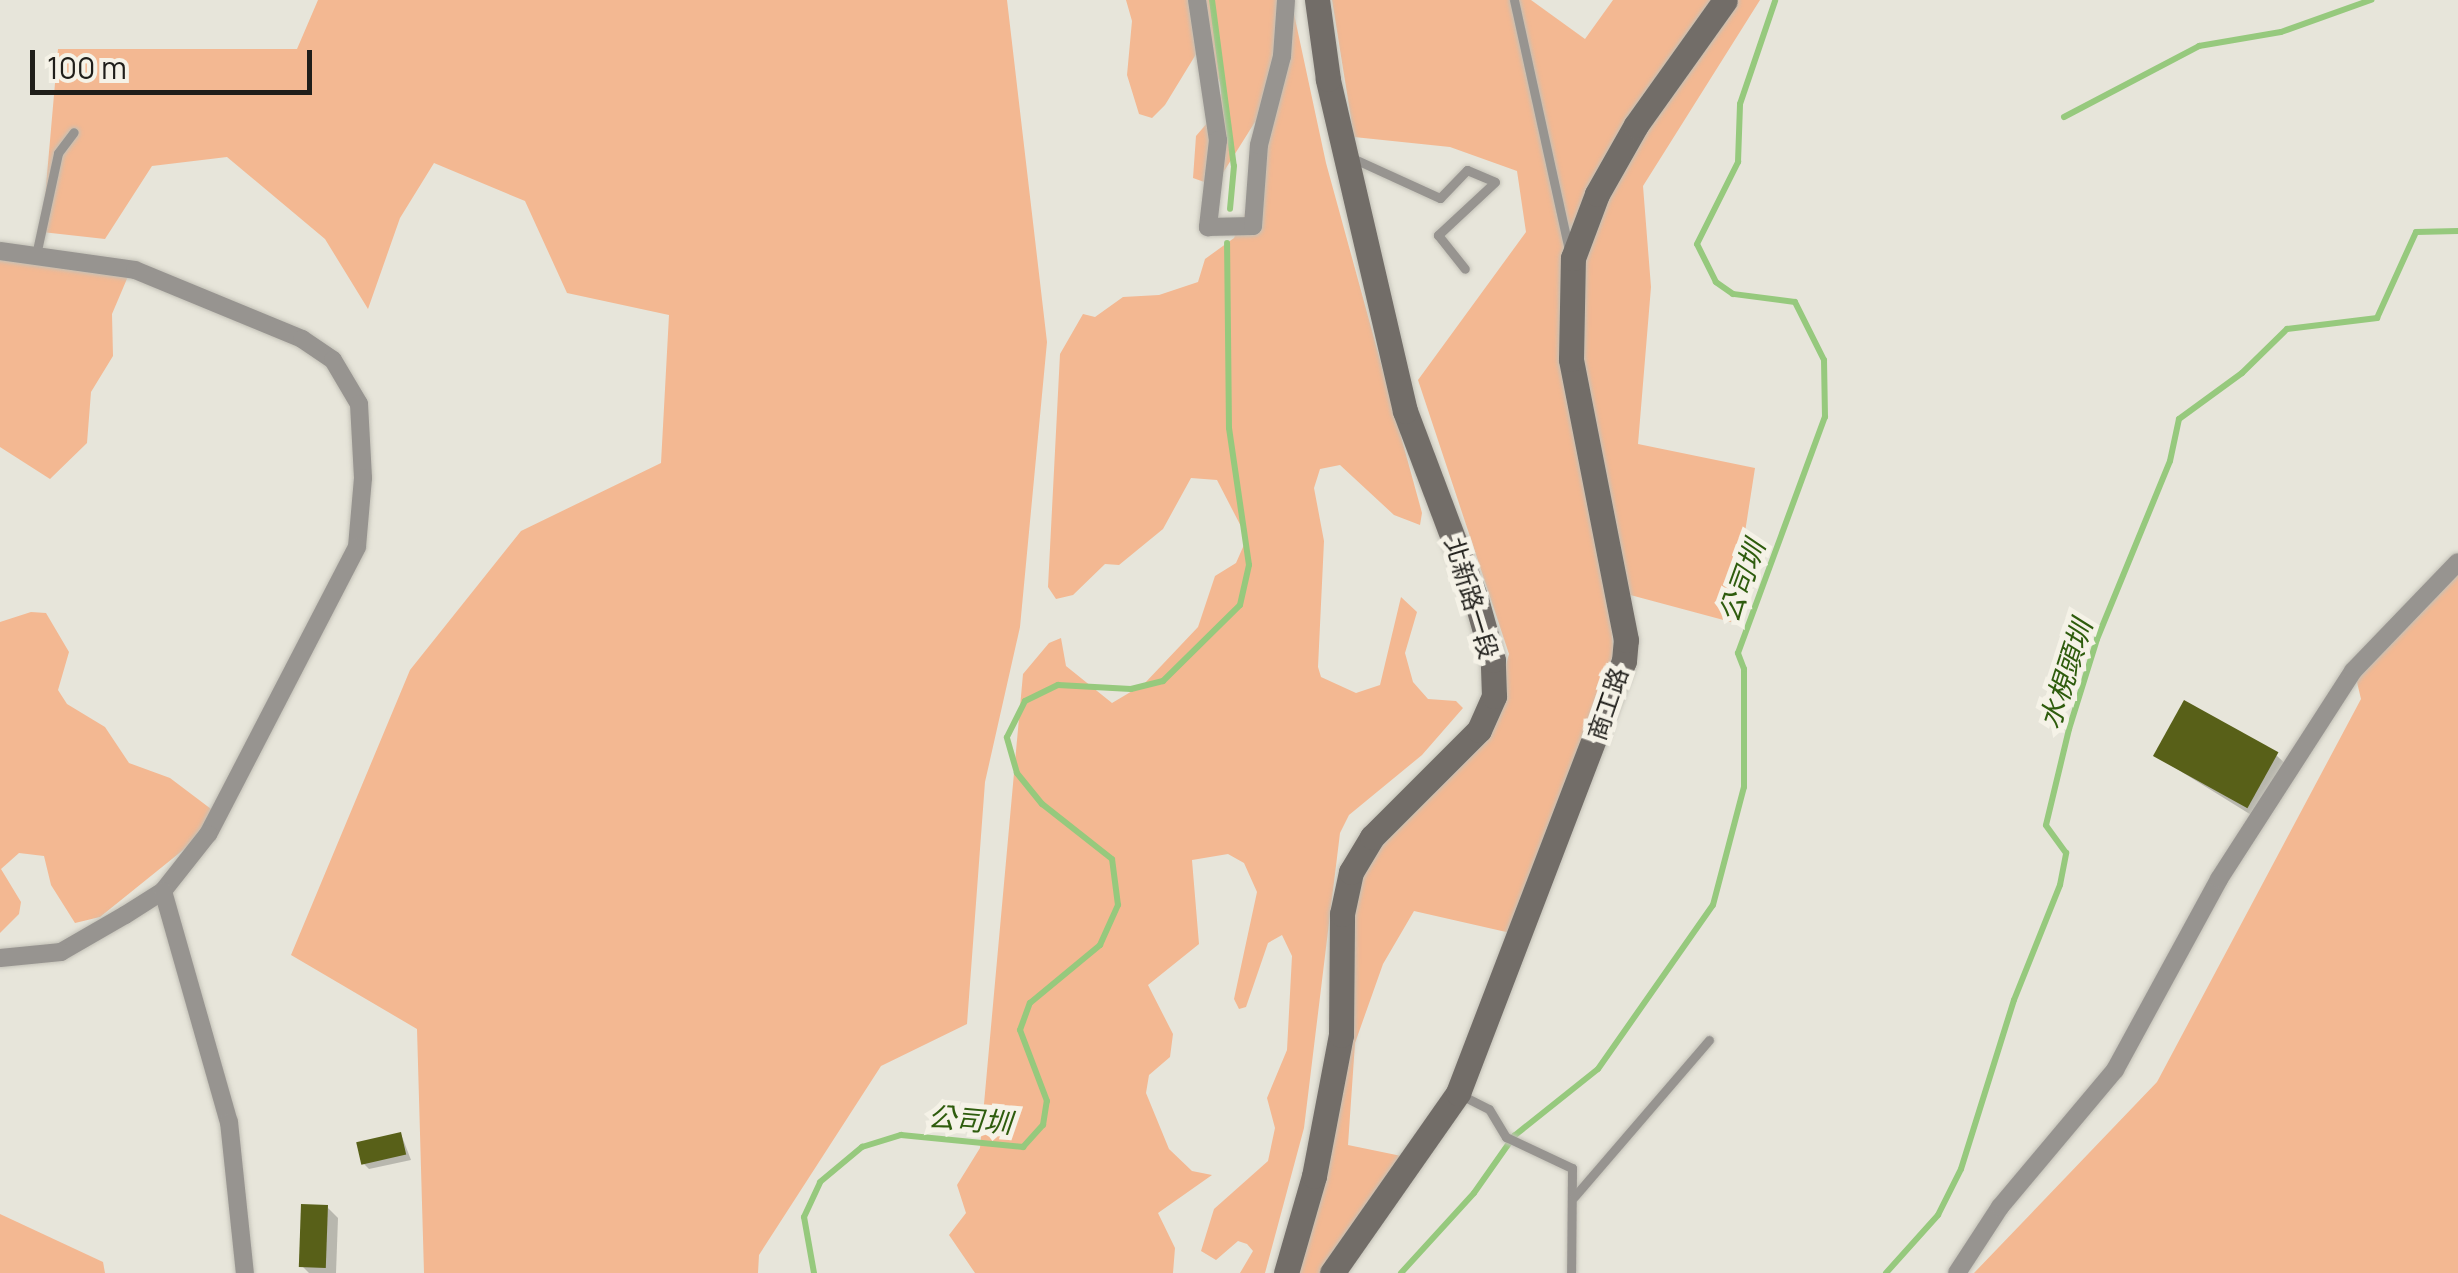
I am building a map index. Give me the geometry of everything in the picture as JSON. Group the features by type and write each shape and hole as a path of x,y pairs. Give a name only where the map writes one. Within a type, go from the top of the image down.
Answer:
{"street":[{"path":"1197,0 1218,140 1208,227 1252,226 1259,145 1282,56 1286,0"},
{"name":"北新路一段","path":"1286,1273 1314,1176 1341,1034 1342,914 1351,872 1372,837 1479,730 1494,696 1493,660 1476,599 1405,411 1347,156 1317,0"},
{"name":"商工路","path":"1332,1273 1458,1093 1624,662 1626,640 1571,359 1572,258 1597,194 1636,126 1725,0"},
{"path":"0,251 135,270 302,339 333,360 359,404 358,547 208,834 162,892 61,952 0,958"},
{"path":"1957,1273 2000,1207 2115,1070 2219,879 2353,670 2458,562"},
{"path":"162,892 229,1122 245,1273"}],"lane":[{"path":"1514,0 1542,107 1562,241 1572,258"},
{"path":"35,257 58,153 74,132"},
{"path":"1347,156 1440,198 1467,170 1495,182 1438,235 1465,270"},
{"path":"1574,1198 1709,1040"},
{"path":"1458,1093 1488,1109 1506,1137 1572,1168 1571,1273"}],"shaded area":[{"path":"318,0 1007,0 1047,342 1020,627 985,782 967,1024 881,1066 759,1255 758,1273 424,1273 417,1029 291,955 410,670 521,531 661,463 669,315 567,293 525,201 434,163 400,218 368,309 325,239 227,157 152,166 105,239 42,232 58,49 297,49"},
{"path":"1126,0 1291,0 1326,163 1422,513 1420,525 1394,515 1340,465 1320,469 1314,488 1324,541 1318,667 1321,677 1356,693 1380,685 1401,597 1417,612 1405,653 1413,682 1428,699 1456,701 1463,708 1422,755 1349,815 1340,833 1304,1128 1265,1273 1240,1273 1253,1251 1247,1244 1238,1241 1216,1260 1201,1251 1214,1209 1268,1161 1275,1128 1267,1098 1287,1050 1292,956 1282,935 1268,943 1246,1007 1239,1009 1234,999 1257,892 1244,863 1228,854 1192,860 1199,944 1148,985 1173,1034 1170,1057 1149,1075 1146,1093 1169,1149 1192,1171 1212,1175 1158,1213 1175,1248 1173,1273 975,1273 949,1235 966,1213 957,1185 980,1148 1023,674 1049,643 1061,638 1066,666 1112,703 1144,684 1198,627 1215,576 1236,563 1247,538 1217,480 1191,478 1163,529 1119,565 1105,564 1073,595 1056,599 1048,587 1060,354 1083,314 1095,317 1123,297 1159,295 1198,282 1205,259 1234,238 1263,173 1263,133 1255,122 1221,176 1207,183 1193,178 1196,136 1214,115 1223,88 1201,46 1165,105 1152,118 1139,114 1127,75 1132,21"},
{"path":"1332,0 1531,0 1585,39 1613,0 1760,0 1643,186 1651,287 1638,444 1755,468 1731,622 1608,589 1615,666 1515,934 1414,911 1383,964 1355,1043 1348,1145 1411,1158 1323,1273 1292,1273 1335,1124 1360,864 1488,731 1509,654 1418,380 1526,232 1517,171 1450,147 1354,137"},
{"path":"0,252 129,274 112,314 113,356 91,392 87,443 50,479 0,447"},
{"path":"2458,565 2458,1273 1974,1273 2157,1082 2361,699 2355,674"},
{"path":"31,612 46,613 69,652 58,690 67,704 105,727 129,763 170,778 215,812 203,834 100,917 75,923 51,885 44,856 19,853 1,869 21,902 19,914 0,933 0,622"},
{"path":"0,1214 103,1262 105,1273 0,1273"}],"building":[{"path":"2184,700 2278,752 2247,808 2153,756"},
{"path":"401,1132 406,1154 361,1165 356,1142"},
{"path":"301,1204 328,1205 326,1268 299,1267"}],"waterway":[{"name":"公司圳","path":"1212,0 1234,166 1230,209"},
{"path":"2064,117 2199,46 2281,32 2371,0"},
{"name":"公司圳","path":"1401,1273 1474,1193 1514,1136 1598,1069 1713,905 1744,787 1744,669 1738,653 1825,417 1824,360 1795,302 1733,294 1716,282 1697,244 1738,162 1740,104 1775,1"},
{"name":"水梘頭圳","path":"1886,1273 1938,1215 1961,1169 2014,1000 2060,885 2066,853 2046,825 2069,729 2097,639 2170,461 2179,419 2242,373 2287,329 2377,318 2416,232 2458,231"},
{"name":"公司圳","path":"814,1273 804,1217 820,1182 862,1147 901,1135 1023,1147 1043,1125 1047,1101 1020,1030 1030,1003 1100,945 1118,905 1112,859 1042,804 1017,773 1007,737 1025,701 1058,685 1131,689 1163,681 1240,605 1249,565 1229,428 1227,243"}]}
